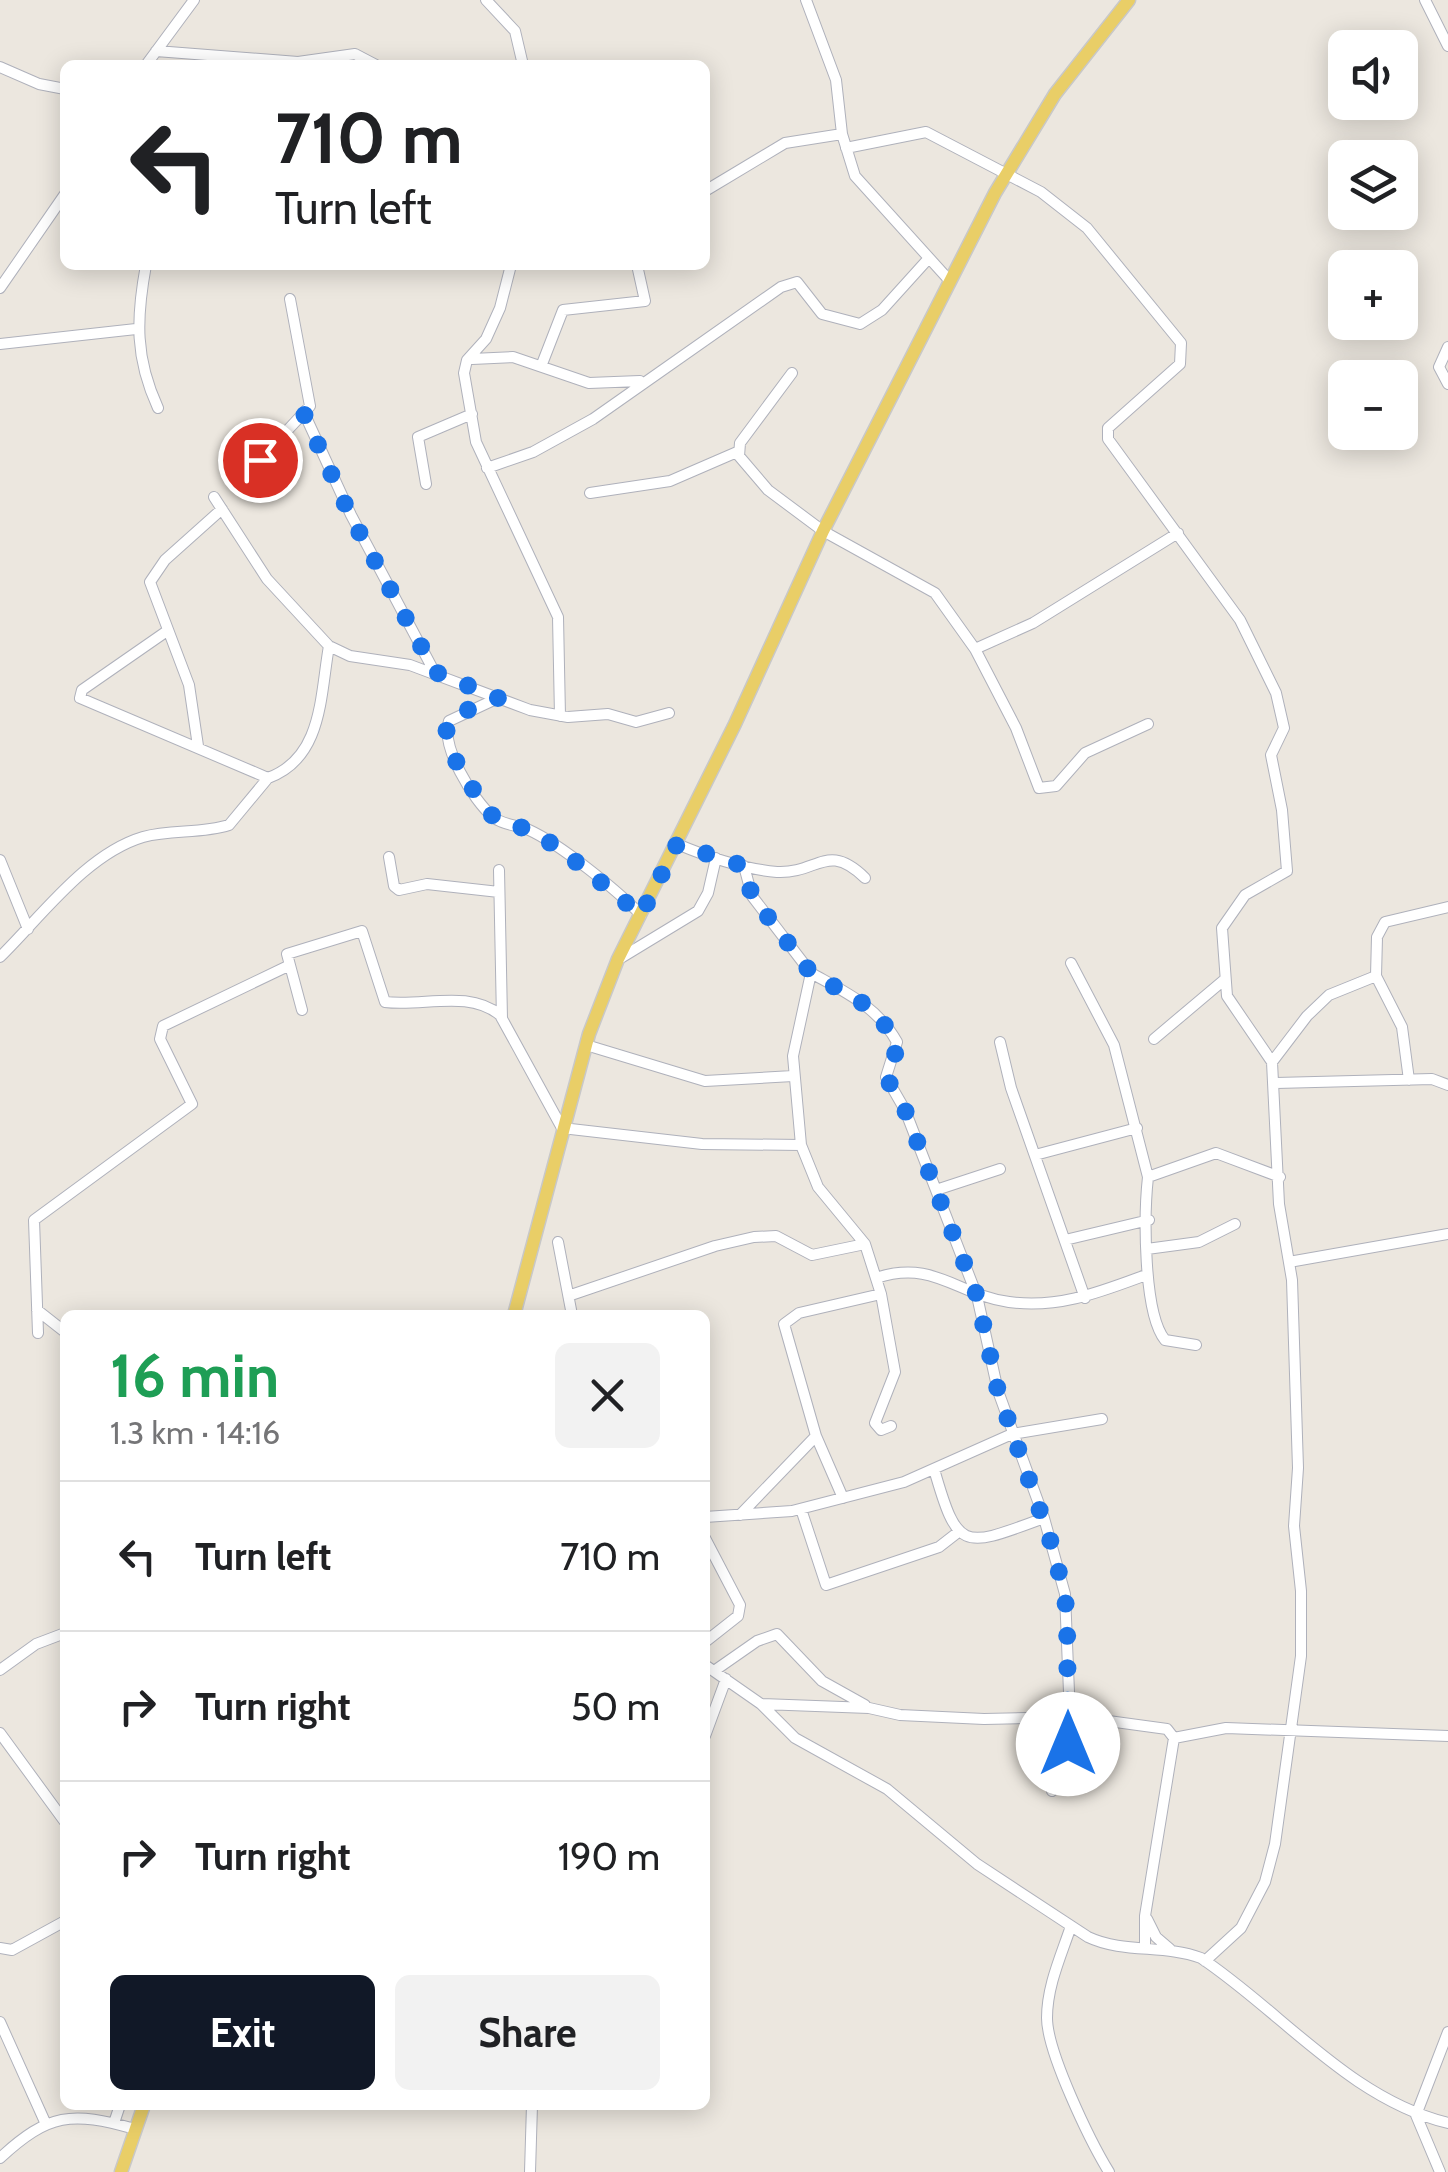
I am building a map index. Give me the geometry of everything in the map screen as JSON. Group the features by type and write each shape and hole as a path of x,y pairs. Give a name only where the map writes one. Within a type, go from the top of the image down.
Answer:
{"main road":[{"path":"515,1310 586,1045 618,959 677,844 822,531 949,280 1055,94 1129,0"},
{"path":"121,2172 142,2110"}],"street":[{"path":"150,60 194,0"},
{"path":"486,0 515,31 522,60"},
{"path":"806,0 836,80 842,134 862,188 949,280"},
{"path":"1425,0 1448,46"},
{"path":"156,51 284,60"},
{"path":"324,60 355,54 366,60"},
{"path":"0,67 60,89"},
{"path":"846,148 926,132 1042,192 1087,228 1181,344 1180,364 1108,428 1116,456 1178,533 1240,620 1276,693 1284,728 1271,756 1282,810 1287,871 1245,895 1230,911 1220,946 1231,1005 1272,1062 1276,1083 1298,1468 1294,1526 1301,1591 1301,1656 1276,1844 1265,1882 1241,1928 1205,1960"},
{"path":"710,187 785,142 842,134"},
{"path":"0,288 60,209"},
{"path":"486,468 534,452 593,419 641,381 792,282 801,285 815,307 829,318 860,324 869,321 929,258"},
{"path":"145,270 136,329 142,370 158,408"},
{"path":"510,270 509,284 486,340 467,360 464,373 486,468 554,601 560,632 560,716"},
{"path":"542,364 564,310 646,300 638,270"},
{"path":"244,478 304,414 310,394 290,299"},
{"path":"0,344 136,329"},
{"path":"1448,347 1438,367 1448,384"},
{"path":"467,360 493,356 542,364 589,383 641,381"},
{"path":"590,493 670,481 737,452 792,373"},
{"path":"304,414 350,515 435,672"},
{"path":"426,484 418,437 472,414"},
{"path":"737,452 768,490 822,531 935,594 975,649 1016,728 1039,788 1056,786 1085,753 1148,724"},
{"path":"214,497 267,579 329,646 350,656 435,672 498,698 560,716 608,714 636,722 669,713"},
{"path":"198,746 190,684 152,593 151,577 222,509"},
{"path":"975,649 1033,622 1178,533"},
{"path":"167,631 82,690 80,698 112,715 198,746 268,778"},
{"path":"0,957 113,852 147,836 229,826 268,778 286,772 309,748 329,646"},
{"path":"498,698 449,721 447,740 459,770 494,818 529,830 559,848 641,915"},
{"path":"677,844 744,866 782,872 834,859 866,878"},
{"path":"389,857 394,886 399,890 427,884 499,892"},
{"path":"618,959 698,911 708,893 716,858"},
{"path":"0,860 28,930"},
{"path":"744,866 752,896 811,973 862,1001 892,1034 897,1049 886,1077 905,1110 977,1296 988,1355 1044,1518 1065,1594 1070,1717 1068,1744 1052,1791"},
{"path":"499,870 502,1020"},
{"path":"1409,1080 1402,1027 1376,976 1377,936 1385,922 1448,906"},
{"path":"302,1010 287,954 296,948 362,931 386,1002 481,1004 502,1020 562,1128 702,1144 801,1145"},
{"path":"1071,963 1114,1045 1137,1128 1148,1178 1146,1275 1157,1331 1165,1340 1196,1345"},
{"path":"38,1333 32,1231 38,1215 192,1104 160,1038 163,1026 288,966"},
{"path":"811,973 794,1041 801,1145 818,1187 865,1244 882,1294 895,1372 875,1423 880,1430 891,1426"},
{"path":"1272,1062 1307,1016 1329,996 1376,976"},
{"path":"1154,1039 1224,980"},
{"path":"1000,1042 1085,1298"},
{"path":"586,1045 704,1081 794,1076"},
{"path":"1276,1083 1432,1079 1448,1085"},
{"path":"1035,1154 1137,1128"},
{"path":"1148,1178 1216,1152 1280,1177"},
{"path":"936,1190 1000,1170"},
{"path":"1065,1240 1149,1220"},
{"path":"1147,1249 1199,1242 1235,1224"},
{"path":"1289,1262 1448,1234"},
{"path":"571,1296 715,1246 754,1238 776,1236 812,1255 865,1244"},
{"path":"558,1242 572,1310"},
{"path":"876,1278 898,1270 921,1271 977,1296 1042,1304 1085,1298 1146,1275"},
{"path":"844,1498 816,1436 784,1324 822,1306 882,1294"},
{"path":"37,1310 60,1328"},
{"path":"710,1518 801,1509 934,1469 1012,1434 1102,1419"},
{"path":"740,1515 816,1436"},
{"path":"934,1469 950,1526 957,1533 968,1537 1001,1534 1044,1518"},
{"path":"801,1509 826,1586 939,1547 957,1533"},
{"path":"710,1548 740,1605 738,1616 710,1638"},
{"path":"869,1708 822,1681 777,1634 770,1634 710,1668 762,1704 795,1738 887,1789 977,1864 1071,1926 1102,1944 1170,1950 1205,1960 1368,2088 1416,2115 1448,2122"},
{"path":"0,1670 36,1644 60,1635"},
{"path":"710,1722 726,1679"},
{"path":"762,1704 869,1708 900,1715 968,1718 1070,1717 1161,1728 1174,1738 1226,1728 1379,1737 1448,1736"},
{"path":"0,1733 60,1815"},
{"path":"1145,1948 1146,1916 1174,1738"},
{"path":"1146,1916 1156,1937 1170,1950"},
{"path":"0,1962 6,1949 60,1923"},
{"path":"1071,1926 1050,1986 1047,2020 1052,2046 1109,2172"},
{"path":"0,2022 45,2122"},
{"path":"1440,2172 1416,2115 1448,2032"},
{"path":"114,2122 118,2110"},
{"path":"530,2172 532,2110"},
{"path":"0,2158 45,2122 73,2118 136,2128"}],"route":[{"path":"260,460 304,414 350,515 435,672 498,698 455,715 446,729 459,770 494,818 529,830 559,848 641,915 677,844 744,866 752,896 811,973 862,1001 880,1016 892,1034 897,1049 886,1077 905,1110 977,1296 998,1391 1044,1518 1065,1594 1068,1744"}]}
